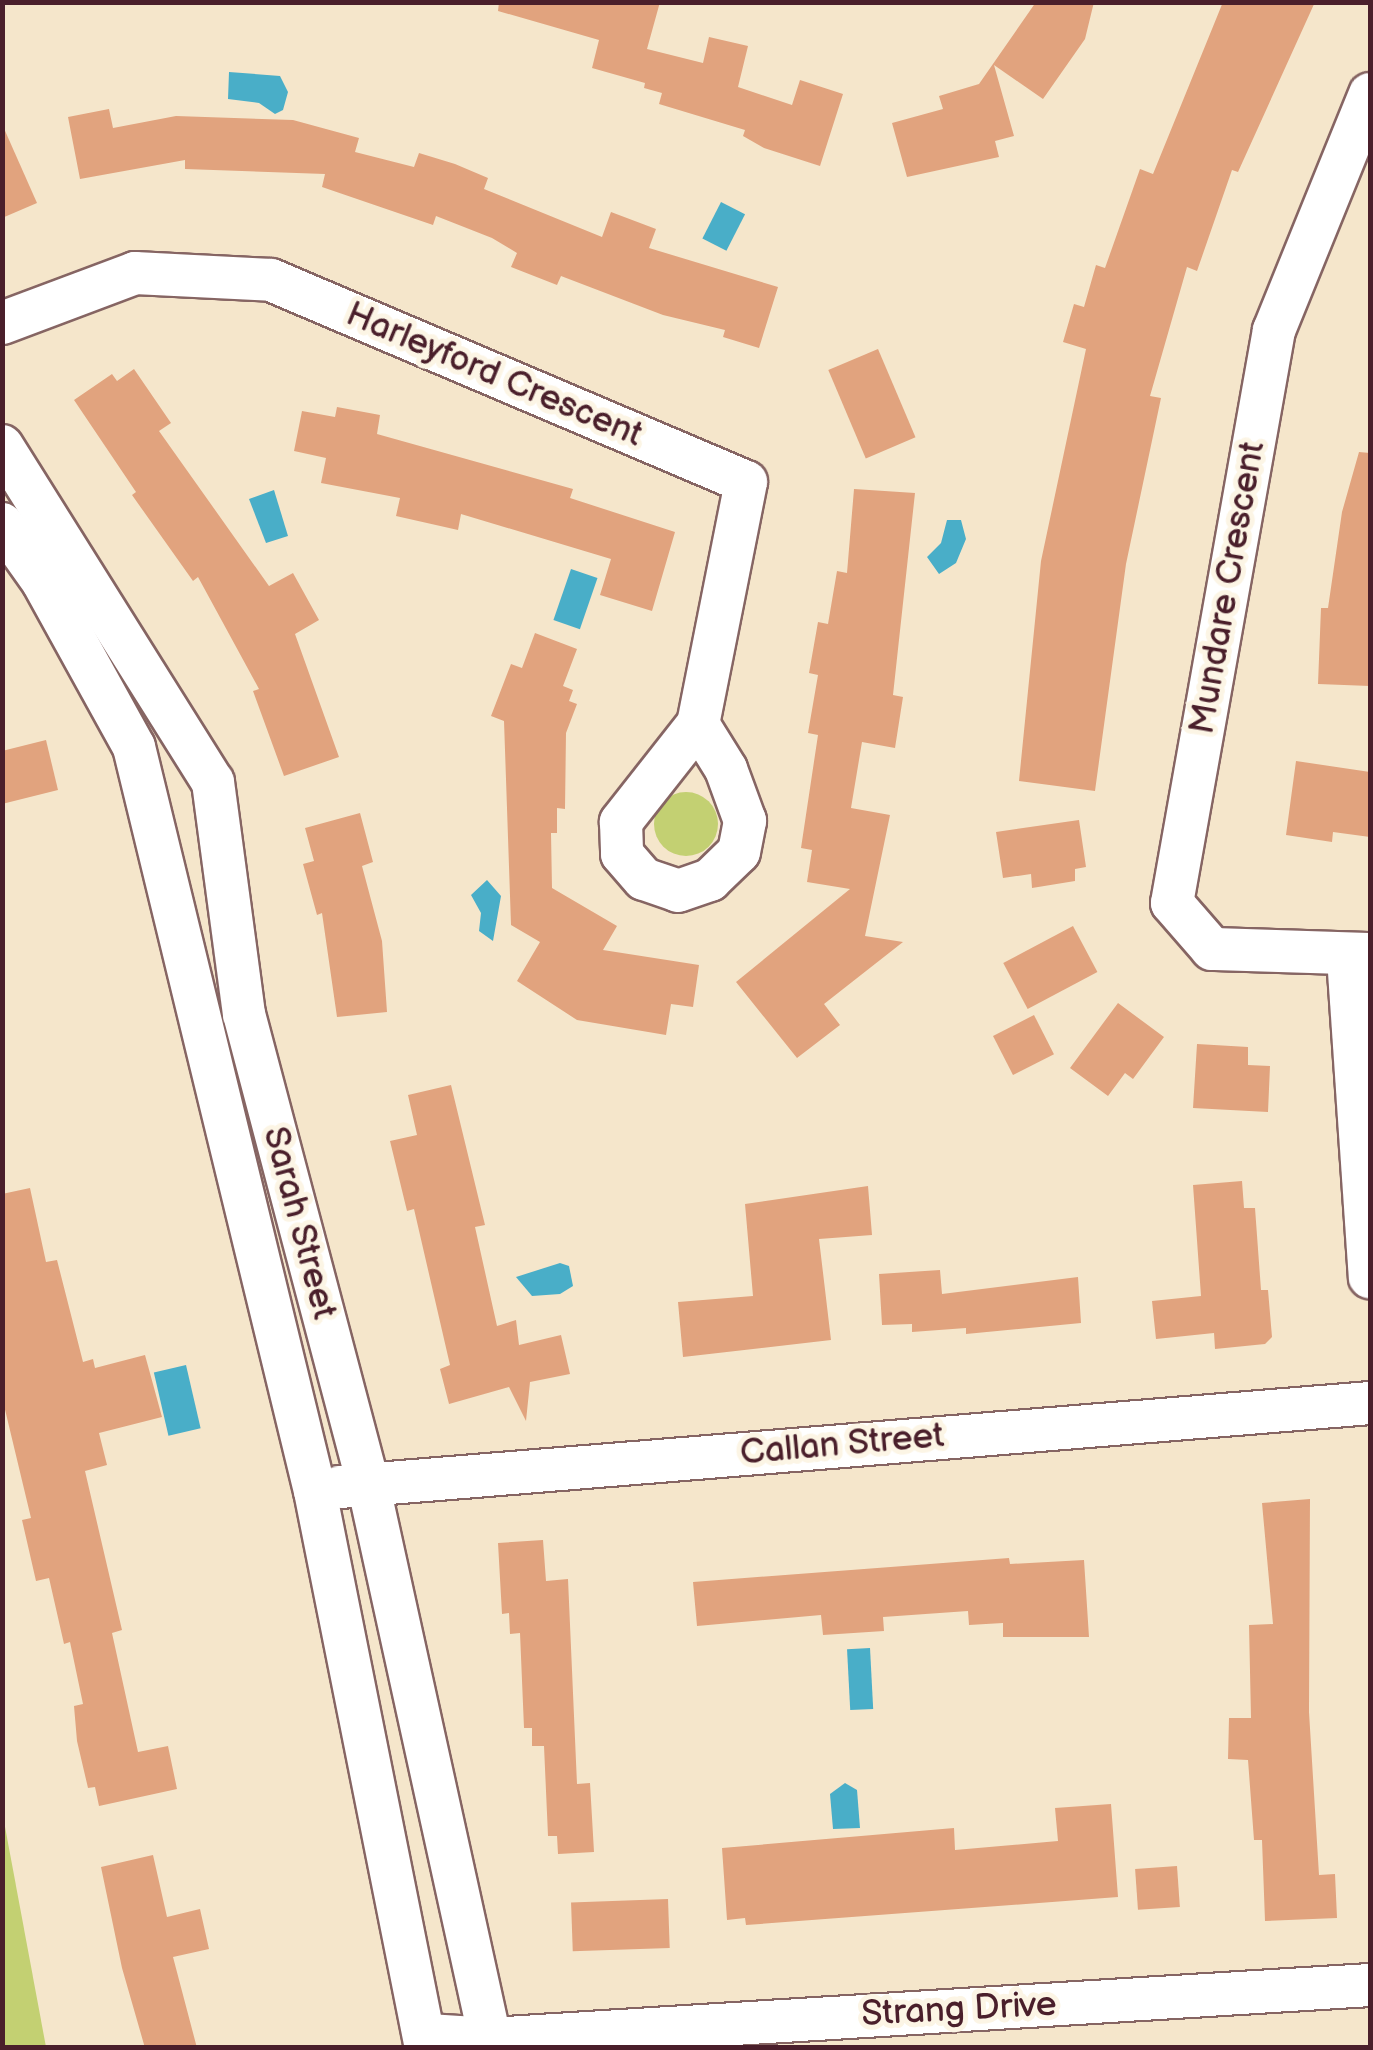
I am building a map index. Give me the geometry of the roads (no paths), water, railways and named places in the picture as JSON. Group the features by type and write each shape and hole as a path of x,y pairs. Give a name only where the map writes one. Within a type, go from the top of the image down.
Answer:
{"street":[{"name":"Mundare Crescent","path":"1359,956 1212,949 1172,903 1274,330 1370,94"},
{"name":"Harleyford Crescent","path":"2,323 135,273 270,280 746,482 698,724"},
{"name":"Sarah Street","path":"2,446 213,782 244,1014 368,1482 488,2043"},
{"name":"Sarah Street","path":"2,524 43,582 134,748 315,1491 427,2041"},
{"path":"1359,956 1370,1277"},
{"name":"Callan Street","path":"315,1491 368,1482 1370,1404"},
{"name":"Strang Drive","path":"427,2041 488,2043 1370,1985"}],"water":[{"path":"229,72 280,76 288,92 283,110 275,114 259,103 228,99"},
{"path":"721,202 745,214 726,251 702,239"},
{"path":"274,490 288,536 266,543 249,499"},
{"path":"947,520 961,520 966,539 956,563 939,574 927,557 941,543"},
{"path":"571,569 597,578 580,629 553,620"},
{"path":"487,880 501,896 493,941 479,931 481,913 471,895"},
{"path":"560,1263 569,1266 573,1286 560,1294 532,1296 516,1277"},
{"path":"186,1365 201,1428 168,1436 154,1372"},
{"path":"870,1648 873,1709 850,1710 847,1649"},
{"path":"845,1783 857,1790 860,1828 833,1829 830,1794"}]}
